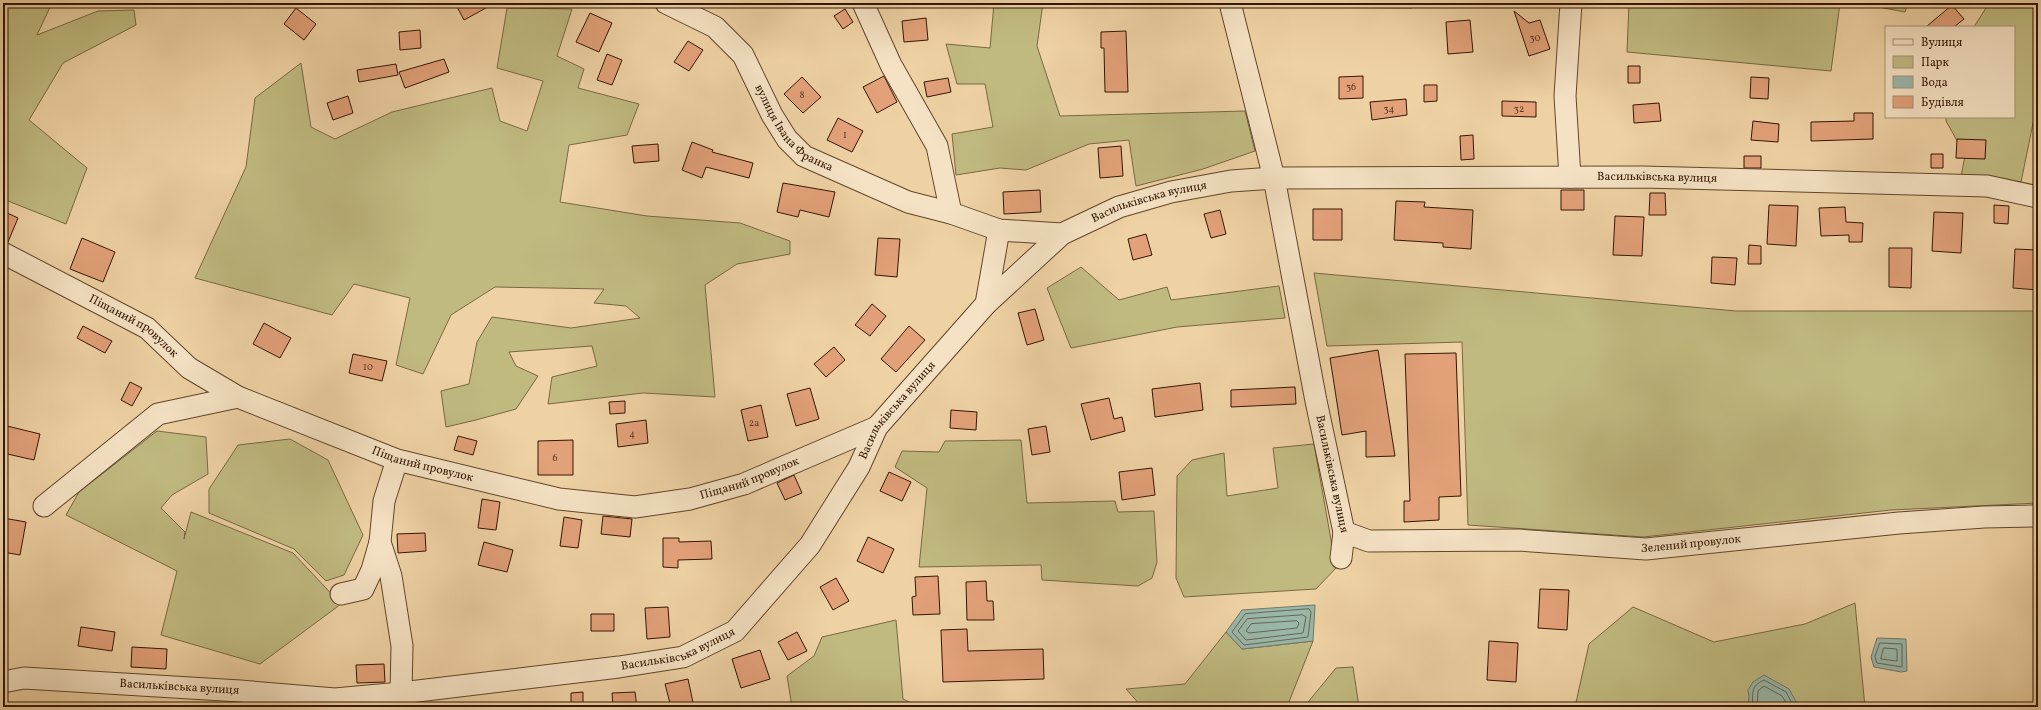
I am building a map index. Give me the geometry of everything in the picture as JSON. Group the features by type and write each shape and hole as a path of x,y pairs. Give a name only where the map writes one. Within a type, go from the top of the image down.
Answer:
{"street":[{"name":"вулиця Івана Франка","path":"666,3 716,27 743,55 779,127 787,139 804,156 908,202 951,213 999,230 1062,234"},
{"path":"864,3 890,65 937,146 951,213"},
{"name":"Васильківська вулиця","path":"1230,3 1274,178 1316,401 1344,532 1341,558"},
{"path":"1570,177 1565,96 1571,3"},
{"name":"Васильківська вулиця","path":"3,682 32,679 240,691 335,699 619,668 683,657 735,631 810,545 859,467 878,427 986,304 1062,234 1119,207 1171,192 1231,181 1274,178 1570,177 1987,186 2038,197"},
{"path":"986,304 999,230"},
{"name":"Піщаний провулок","path":"3,253 147,328 189,368 238,397 397,460 558,499 636,507 690,499 744,484 878,427"},
{"path":"44,506 158,414 238,397"},
{"path":"341,594 363,589 372,570 380,542 384,501 397,460"},
{"name":"Зелений провулок","path":"1344,532 1369,541 1518,540 1646,549 1899,524 1984,517 2038,516"},
{"path":"380,542 390,576 402,646 401,693"}],"green space":[{"path":"3,3 52,3 37,35 98,11 134,10 136,25 63,63 29,120 87,168 66,224 3,199"},
{"path":"994,3 1043,3 1037,46 1060,116 1245,111 1255,151 1203,169 1136,186 1129,140 1089,144 1026,170 1000,168 956,175 952,134 993,127 985,84 957,84 946,44 990,48"},
{"path":"1289,3 1419,3 1412,8 1289,7"},
{"path":"1629,3 1840,3 1831,71 1627,52"},
{"path":"1857,3 1908,3 1905,12"},
{"path":"1989,3 2038,3 2038,99 2021,182 1961,177 1965,155 1946,121 1946,118 2015,118 2015,26 1975,26"},
{"path":"507,8 572,9 557,56 584,69 578,88 639,104 627,135 569,145 560,202 647,216 740,223 790,241 790,254 737,264 705,285 715,397 643,393 548,404 552,377 597,366 592,346 509,352 516,366 538,376 516,409 446,427 441,391 469,384 477,342 492,317 571,328 640,318 626,306 594,303 604,289 495,287 451,315 423,374 396,365 410,298 354,284 332,315 195,278 246,167 255,98 301,63 311,127 335,139 392,112 492,88 500,121 527,131 543,81 497,68"},
{"path":"1081,267 1119,300 1167,287 1171,300 1279,286 1285,318 1177,327 1071,348 1047,288"},
{"path":"1314,273 1736,311 2038,311 2038,503 1891,510 1643,537 1468,525 1462,342 1327,346"},
{"path":"157,431 206,437 208,474 172,495 161,508 185,532 184,539 191,512 293,553 341,604 260,664 161,635 177,571 66,515 79,492"},
{"path":"290,439 328,460 363,535 344,575 326,581 294,549 209,513 209,489 238,445"},
{"path":"1021,440 1027,503 1115,501 1118,512 1154,511 1157,562 1152,578 1138,586 1042,580 1041,565 919,567 927,488 895,467 902,451 939,452 945,441"},
{"path":"1314,444 1336,568 1316,589 1184,597 1176,578 1177,476 1192,460 1224,453 1227,496 1278,488 1273,448"},
{"path":"1855,603 1865,707 1575,707 1589,644 1633,607 1714,642 1805,624"},
{"path":"896,620 903,699 919,707 792,707 787,676 814,656 822,637"},
{"path":"1226,632 1242,649 1313,641 1287,707 1142,707 1126,689 1185,684"},
{"path":"1353,667 1359,707 1304,707 1336,668"}],"water":[{"path":"1315,605 1313,641 1242,649 1226,632 1242,610"},
{"path":"1877,638 1906,639 1907,671 1901,672 1874,667 1871,657"},
{"path":"1764,675 1789,689 1799,707 1748,707 1748,690 1753,682"}],"building":[{"path":"455,3 495,3 464,20"},
{"path":"1952,5 1964,19 1955,26 1927,26"},
{"path":"296,8 316,24 304,40 284,24"},
{"path":"845,9 853,22 843,29 834,16"},
{"path":"1514,11 1529,23 1540,20 1550,49 1529,56"},
{"path":"590,13 612,23 599,52 576,42"},
{"path":"926,18 928,40 904,42 902,21"},
{"path":"1470,20 1473,52 1448,54 1446,22"},
{"path":"420,30 421,48 400,50 399,32"},
{"path":"1126,31 1128,92 1105,92 1104,48 1101,48 1101,32"},
{"path":"688,41 703,50 689,71 674,62"},
{"path":"607,54 622,60 612,85 597,80"},
{"path":"444,59 449,72 405,88 399,72"},
{"path":"396,64 398,75 359,82 357,70"},
{"path":"1628,66 1640,66 1640,83 1628,83"},
{"path":"884,76 897,102 877,113 863,87"},
{"path":"1363,76 1363,98 1339,99 1339,77"},
{"path":"802,77 821,97 803,113 784,94"},
{"path":"1751,77 1769,78 1768,99 1750,98"},
{"path":"948,78 951,92 927,97 924,82"},
{"path":"1424,85 1437,85 1437,101 1424,102"},
{"path":"348,96 353,113 333,120 327,103"},
{"path":"1406,99 1407,115 1372,120 1370,102"},
{"path":"1502,101 1536,102 1536,117 1502,116"},
{"path":"1659,103 1661,121 1634,123 1633,105"},
{"path":"1854,113 1873,113 1873,139 1811,141 1811,122 1854,121"},
{"path":"838,118 863,131 852,152 827,140"},
{"path":"1753,121 1779,124 1778,142 1751,140"},
{"path":"1473,135 1474,159 1461,160 1460,136"},
{"path":"1957,139 1986,140 1985,159 1956,158"},
{"path":"692,142 713,150 712,152 753,163 749,178 706,167 702,178 682,170"},
{"path":"658,144 659,161 634,163 632,146"},
{"path":"1121,146 1123,176 1100,178 1098,148"},
{"path":"1931,154 1943,154 1943,168 1931,168"},
{"path":"1744,156 1761,156 1761,168 1744,168"},
{"path":"783,183 835,192 829,217 800,210 798,217 777,212"},
{"path":"1040,190 1041,212 1004,214 1003,192"},
{"path":"1561,190 1584,190 1584,210 1561,210"},
{"path":"1650,193 1665,193 1666,215 1649,215"},
{"path":"1396,201 1425,202 1424,207 1473,210 1471,249 1443,247 1443,243 1394,240"},
{"path":"1769,205 1798,206 1796,246 1767,244"},
{"path":"1994,205 2009,206 2008,224 1994,223"},
{"path":"1845,207 1846,222 1863,223 1862,242 1849,242 1849,235 1821,236 1819,208"},
{"path":"1313,209 1342,209 1342,240 1313,240"},
{"path":"1220,210 1226,234 1211,238 1204,214"},
{"path":"3,211 18,218 8,242 3,241"},
{"path":"1934,212 1963,213 1961,253 1932,251"},
{"path":"1615,216 1644,217 1642,256 1613,255"},
{"path":"1146,234 1152,255 1133,260 1128,239"},
{"path":"82,238 115,252 103,282 70,269"},
{"path":"878,238 900,239 897,277 875,275"},
{"path":"1749,245 1761,246 1761,264 1748,264"},
{"path":"1889,248 1912,248 1911,288 1889,287"},
{"path":"2015,249 2038,250 2038,290 2013,288"},
{"path":"1712,257 1737,258 1735,285 1711,283"},
{"path":"872,304 886,316 870,336 855,325"},
{"path":"1035,309 1044,340 1027,345 1018,313"},
{"path":"264,323 291,338 280,358 253,344"},
{"path":"83,326 112,341 105,353 77,338"},
{"path":"909,326 925,340 896,372 881,359"},
{"path":"834,347 845,360 826,377 814,364"},
{"path":"1378,350 1395,456 1366,457 1366,431 1342,435 1330,358"},
{"path":"1456,353 1461,496 1439,497 1439,520 1404,522 1404,501 1410,501 1405,354"},
{"path":"353,354 387,361 382,381 349,373"},
{"path":"130,382 142,388 132,406 121,400"},
{"path":"1200,383 1203,410 1155,417 1152,389"},
{"path":"1295,387 1296,404 1231,407 1231,390"},
{"path":"810,388 819,419 796,426 787,394"},
{"path":"1109,398 1114,419 1122,417 1125,431 1091,440 1081,404"},
{"path":"625,401 625,413 610,414 609,402"},
{"path":"761,405 768,437 748,441 741,410"},
{"path":"951,410 977,412 976,430 950,428"},
{"path":"646,420 648,443 618,447 616,424"},
{"path":"7,426 40,434 34,460 3,453 3,442"},
{"path":"1046,426 1050,452 1032,455 1028,429"},
{"path":"458,436 477,441 473,455 454,450"},
{"path":"573,440 573,475 538,475 538,441"},
{"path":"1152,468 1155,495 1122,500 1119,472"},
{"path":"889,472 911,482 902,501 880,491"},
{"path":"794,475 802,493 785,500 777,483"},
{"path":"482,499 500,502 496,530 478,528"},
{"path":"603,516 632,519 630,537 601,534"},
{"path":"564,517 582,520 578,548 560,546"},
{"path":"3,518 26,522 20,555 3,552"},
{"path":"425,533 426,551 398,553 397,534"},
{"path":"868,537 894,549 883,573 857,561"},
{"path":"663,538 679,538 679,542 711,541 712,559 678,560 678,568 663,567"},
{"path":"484,542 513,550 507,572 478,565"},
{"path":"938,576 940,614 913,615 912,597 916,596 915,577"},
{"path":"836,578 849,601 833,610 820,587"},
{"path":"986,581 987,601 993,601 994,620 967,620 966,582"},
{"path":"1540,589 1569,590 1567,630 1538,628"},
{"path":"668,607 670,637 647,639 645,608"},
{"path":"591,614 614,614 614,631 591,631"},
{"path":"81,627 115,632 112,651 78,646"},
{"path":"967,629 968,651 1043,649 1044,679 943,682 941,630"},
{"path":"797,632 807,651 788,660 778,642"},
{"path":"1489,641 1518,643 1516,682 1487,680"},
{"path":"132,647 167,649 166,669 131,667"},
{"path":"760,650 770,679 741,688 732,659"},
{"path":"384,664 385,682 357,683 356,665"},
{"path":"688,679 694,707 671,707 665,684"},
{"path":"583,692 583,707 571,707 571,693"},
{"path":"635,692 637,707 613,707 612,693"}]}
